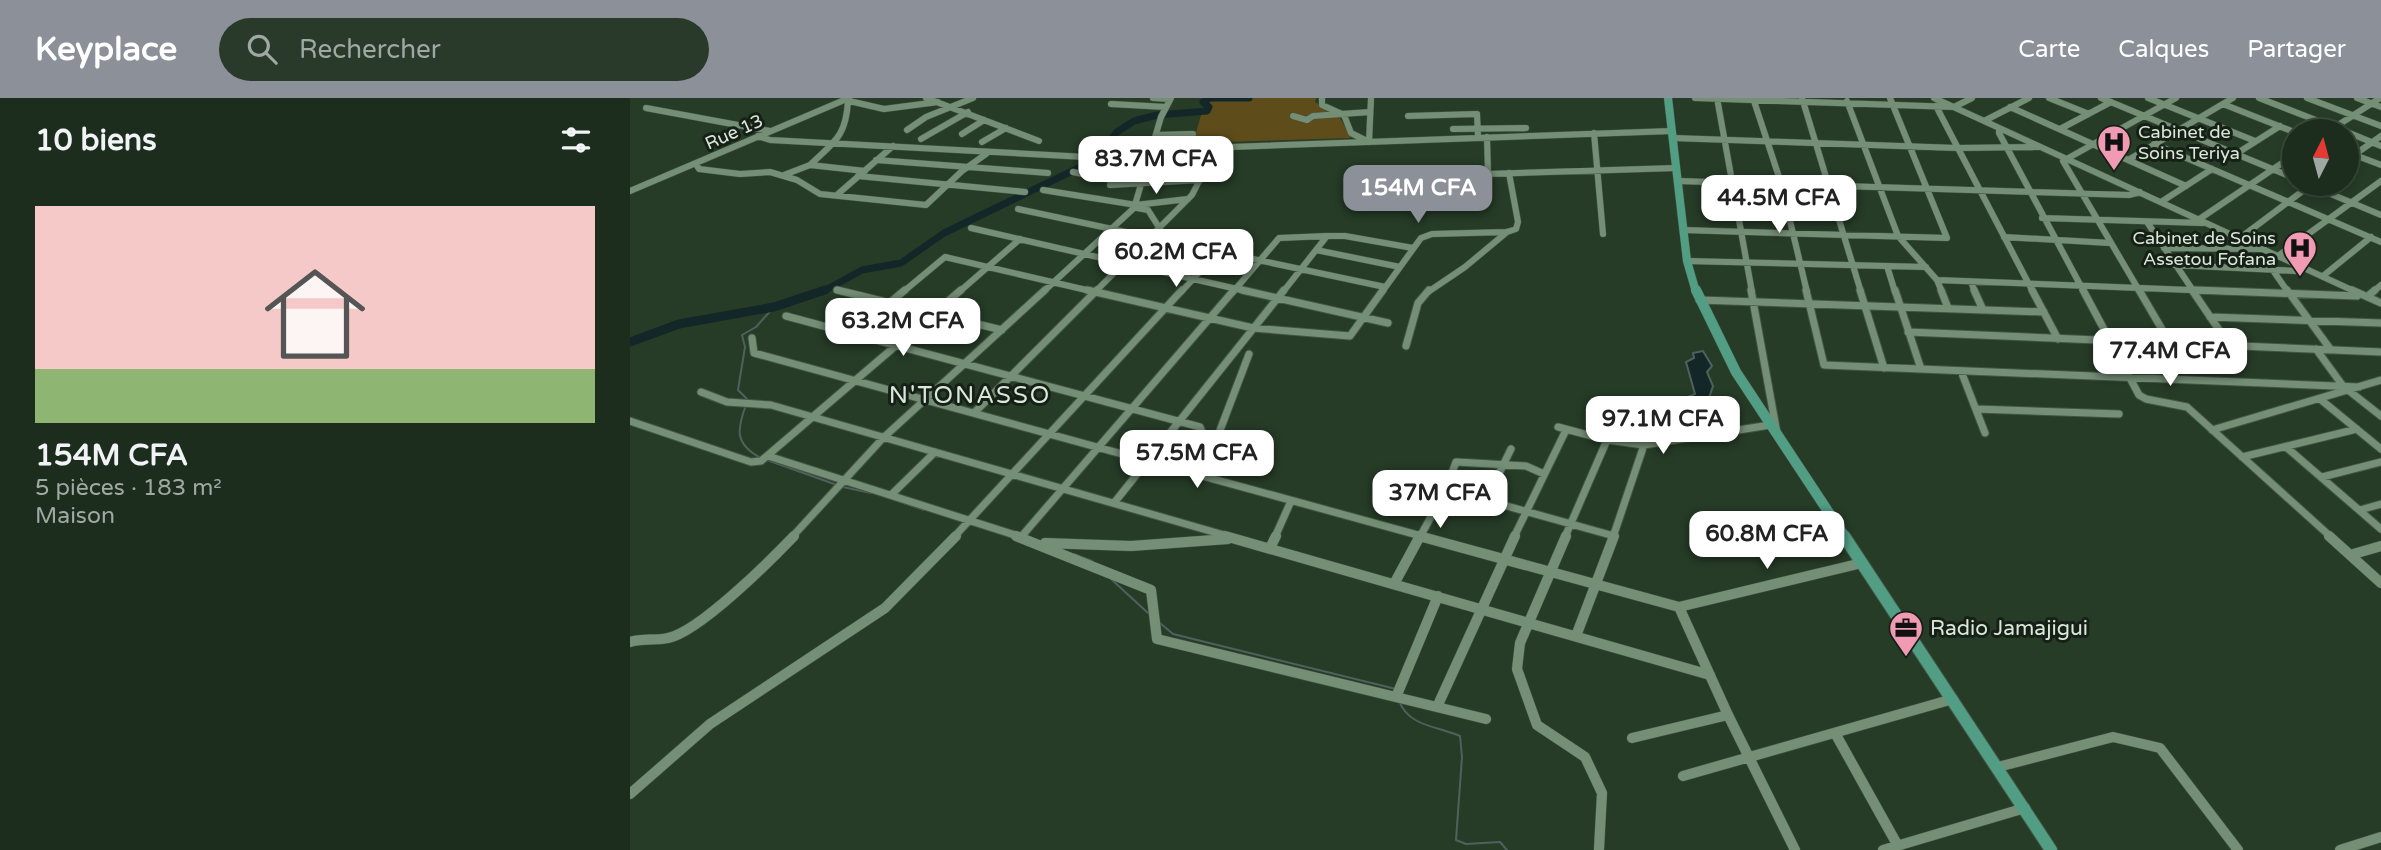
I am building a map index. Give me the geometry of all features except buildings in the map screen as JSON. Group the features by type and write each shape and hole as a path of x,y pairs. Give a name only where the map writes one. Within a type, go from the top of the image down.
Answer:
{"main road":[{"path":"1668,98 1687,261 1699,300 1736,372 2051,850"}],"street":[{"path":"926,98 1039,141"},
{"path":"906,130 926,117 972,98"},
{"path":"1116,98 1111,104 1164,111"},
{"path":"630,634 642,638 668,638 688,629 762,570 883,438 928,400 1135,206 1164,111 1171,99 1153,98"},
{"path":"1322,98 1322,105 1344,115"},
{"path":"1369,142 1371,98"},
{"path":"1695,98 1891,101 1954,107 1972,98"},
{"path":"1717,98 1778,437"},
{"path":"1934,98 2381,303"},
{"path":"1984,121 2029,98"},
{"path":"2049,98 2089,114"},
{"path":"2101,98 2282,173"},
{"path":"2148,98 2255,141"},
{"path":"2170,343 2064,163 2176,98"},
{"path":"2128,160 2233,98"},
{"path":"2259,98 2308,119"},
{"path":"2307,98 2381,125"},
{"path":"2357,98 2381,107"},
{"path":"2348,119 2380,98"},
{"path":"1754,99 1781,183 1824,365 2346,388 2360,387 2381,380"},
{"path":"784,175 810,165 834,142 847,124 847,100 884,109 939,102"},
{"name":"Rue 13","path":"630,191 847,100"},
{"path":"1803,100 1884,368"},
{"path":"1847,101 1898,236 1937,280 1948,308"},
{"path":"1683,230 1947,238 1891,101"},
{"path":"2060,129 2111,102"},
{"path":"2223,104 2280,126"},
{"path":"1936,106 2058,339"},
{"path":"2010,107 2186,186"},
{"path":"646,108 770,131"},
{"path":"922,139 968,112"},
{"path":"1293,116 1307,120 1313,116 1370,112"},
{"path":"1408,116 1477,114 1478,137"},
{"path":"1344,115 1348,131 1353,138 1369,142"},
{"path":"962,134 984,120"},
{"path":"2236,154 2280,126"},
{"path":"982,142 1006,128"},
{"path":"1454,130 1526,128"},
{"path":"1999,128 1998,133 2042,218 2139,395 2146,399 2187,407 2381,583"},
{"path":"1594,133 1603,234"},
{"path":"1200,180 1110,185 1121,151 1594,133 1672,134 1724,140 1957,148 2041,147"},
{"path":"1156,135 1193,134"},
{"path":"758,136 769,140 1086,157"},
{"path":"2359,151 2381,136"},
{"path":"1487,137 1488,174 1676,168"},
{"path":"2359,137 2381,146"},
{"path":"2154,144 2381,242"},
{"path":"838,194 893,146"},
{"path":"974,413 1153,237 1188,199 1216,148"},
{"path":"696,164 699,169 715,172 770,172 784,175 820,194 926,205 964,167 987,153"},
{"path":"2359,157 2381,165"},
{"path":"876,160 1048,173"},
{"path":"1146,166 1210,162"},
{"path":"2042,218 2201,221 2282,163"},
{"path":"810,165 864,171"},
{"path":"2161,202 2212,169"},
{"path":"1073,172 1111,180"},
{"path":"852,334 945,257 1253,328 1350,336 1421,238 1432,234 1507,232 1516,229 1518,222 1509,173"},
{"path":"858,176 1025,192"},
{"path":"1678,181 2129,195 2140,192"},
{"path":"2278,256 2381,181"},
{"path":"1043,190 1135,206 1149,211 1160,229"},
{"path":"2240,238 2294,196"},
{"path":"2337,196 2381,215"},
{"path":"1135,206 1188,199"},
{"path":"1018,209 1385,286"},
{"path":"2147,222 2230,346"},
{"path":"971,228 1388,323"},
{"path":"1406,346 1418,303 1430,289 1465,267 1507,232"},
{"path":"1114,503 1327,236"},
{"path":"1021,537 1279,238 1345,236 1413,248"},
{"path":"2004,237 2110,243"},
{"path":"2323,276 2371,237"},
{"path":"630,421 751,462 761,461 1020,239"},
{"path":"2164,248 2264,249"},
{"path":"630,794 710,724 885,608 970,521 1083,395 1220,250"},
{"path":"1316,250 1400,267"},
{"path":"1687,261 1926,267"},
{"path":"2175,265 2296,271 2303,267"},
{"path":"1886,266 1921,369"},
{"path":"2272,269 2331,350"},
{"path":"1937,280 2357,296"},
{"path":"1971,282 1983,310"},
{"path":"2368,296 2381,285"},
{"path":"838,290 1002,330"},
{"path":"1699,300 2044,312"},
{"path":"786,316 1200,427 1211,454"},
{"path":"2210,317 2381,323"},
{"path":"1908,332 2381,352"},
{"path":"752,338 754,353 1679,607 1862,564"},
{"path":"2316,349 2346,388 2381,416"},
{"path":"1200,475 1211,454 1249,354"},
{"path":"1961,371 1985,433"},
{"path":"2212,430 2346,388"},
{"path":"701,392 727,402 771,405 1710,675"},
{"path":"2320,398 2381,449"},
{"path":"1976,409 2119,414"},
{"path":"1437,707 1506,559 1562,429 1607,440 1644,445 1770,425"},
{"path":"2242,457 2357,429"},
{"path":"1599,849 1602,793 1585,757 1536,725 1517,669 1520,643 1607,440"},
{"path":"1576,636 1614,536 1644,445"},
{"path":"2286,447 2381,528"},
{"path":"1486,500 1511,449"},
{"path":"891,495 935,452"},
{"path":"768,456 1039,543 1151,590 1157,639 1486,719"},
{"path":"1394,584 1446,489 1456,462 1526,466 1544,474"},
{"path":"2322,477 2381,462"},
{"path":"1446,489 1614,536"},
{"path":"1270,548 1291,500"},
{"path":"2360,510 2381,504"},
{"path":"1039,543 1130,546 1195,539 1238,539"},
{"path":"2350,555 2381,546"},
{"path":"1396,697 1438,596"},
{"path":"1679,607 1728,715 1795,850"},
{"path":"630,642 642,638"},
{"path":"1683,776 1953,699"},
{"path":"1633,738 1728,715"},
{"path":"1835,733 1898,846"},
{"path":"1998,767 2113,737 2160,748 2238,850"},
{"path":"1883,850 2025,808"},
{"path":"2340,850 2381,837"}],"shaded area":[{"path":"1230,98 1316,98 1315,102 1340,118 1351,138 1193,143 1201,115 1212,108 1207,102"}],"water":[{"path":"1703,351 1712,366 1707,372 1713,386 1707,404 1688,401 1688,397 1695,394 1686,362 1694,358 1693,353"}],"waterway":[{"path":"822,292 862,270 901,263 944,233 1091,162 1117,132 1134,121 1157,115 1207,111 1209,107 1203,102 1210,98 1221,98"},
{"path":"1222,98 1249,98"},
{"path":"630,342 679,324 774,307 825,290"},
{"path":"748,400 738,390 745,347 742,335 756,327 774,307"},
{"path":"746,405 740,435 746,447 761,458"},
{"path":"767,460 837,485"},
{"path":"843,487 871,493"},
{"path":"886,497 924,510"},
{"path":"1074,554 1092,561"},
{"path":"1111,579 1148,613"},
{"path":"1160,623 1173,634 1396,689"},
{"path":"1399,701 1404,710 1417,721 1460,736 1462,757 1456,840 1466,844 1500,842 1507,850"}],"place":[{"name":"Cabinet de Soins Teriya","path":"2114,172"},
{"name":"Cabinet de Soins Assetou Fofana","path":"2300,278"},
{"name":"Radio Jamajigui","path":"1906,658"}],"district":[{"name":"N'TONASSO","path":"970,395"}]}
